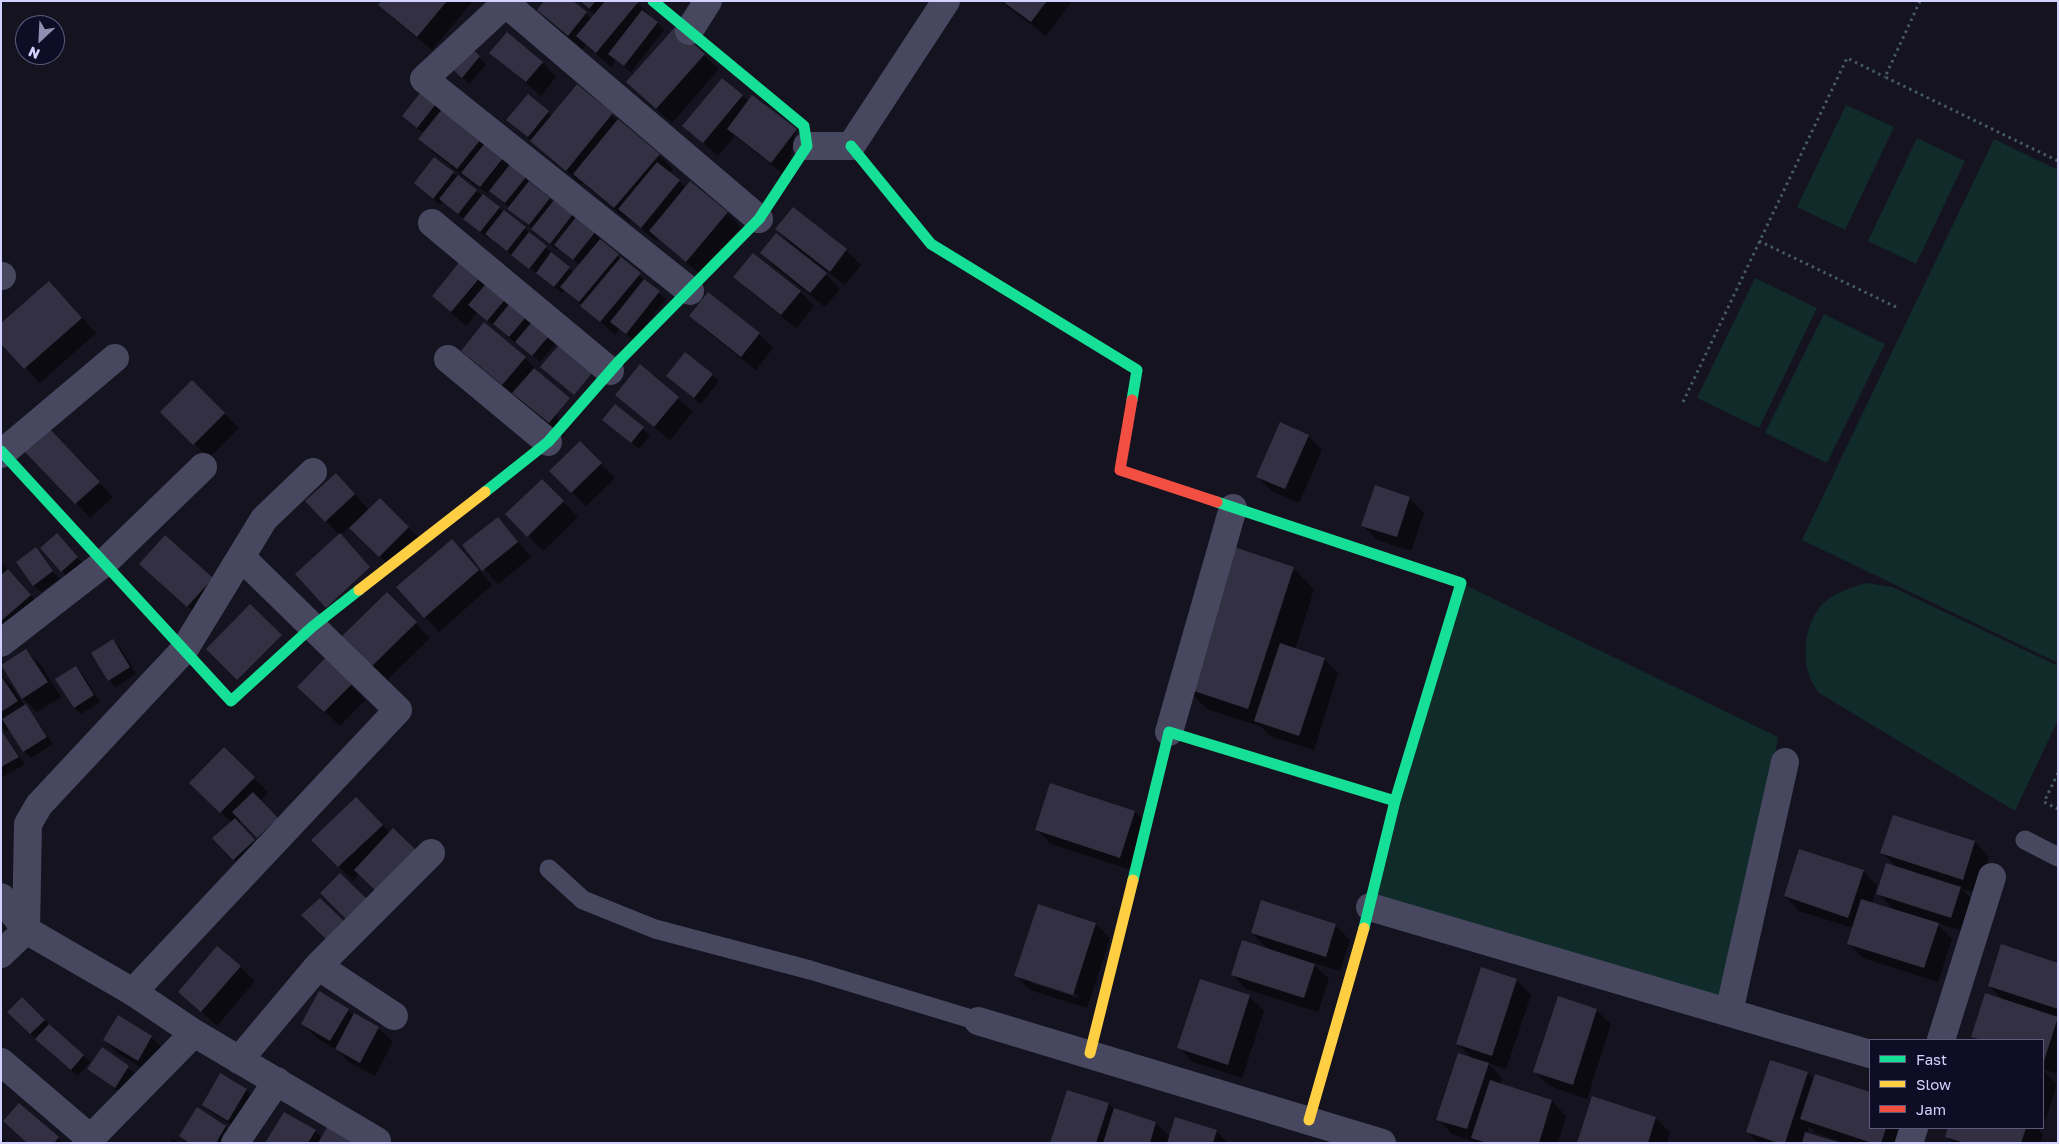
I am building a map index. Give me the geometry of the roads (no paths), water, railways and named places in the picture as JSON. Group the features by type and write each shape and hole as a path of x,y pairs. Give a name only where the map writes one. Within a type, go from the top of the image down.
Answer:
{"street":[{"path":"115,358 2,453 231,701 312,627 548,442 610,371 759,220 807,146 804,126 653,1"},
{"path":"689,30 708,1"},
{"path":"851,146 946,1"},
{"path":"690,291 424,80 505,2 759,220"},
{"path":"807,146 851,146"},
{"path":"851,146 931,244 1137,370 1120,470 1461,583 1395,801 1370,906 1309,1120"},
{"path":"432,223 610,371"},
{"path":"448,359 548,442"},
{"path":"1,643 104,563 203,467"},
{"path":"1,954 26,930 28,824 36,811 184,650 264,519 312,472"},
{"path":"1090,1053 1169,732 1233,508"},
{"path":"132,992 398,710 241,557"},
{"path":"1169,732 1395,801"},
{"path":"1729,1012 1785,762"},
{"path":"239,1060 318,966 431,853"},
{"path":"1941,1039 1992,877"},
{"path":"1,897 26,930 132,992 194,1033 377,1141"},
{"path":"1370,906 1869,1054"},
{"path":"318,966 394,1016"},
{"path":"978,1021 1090,1053 1382,1143"},
{"path":"1,1062 88,1140 194,1033"},
{"path":"234,1143 277,1081"},
{"path":"1909,1143 1914,1129"}],"lane":[{"path":"2025,840 2058,857"},
{"path":"549,869 582,900 655,929 810,970 978,1021"}]}
